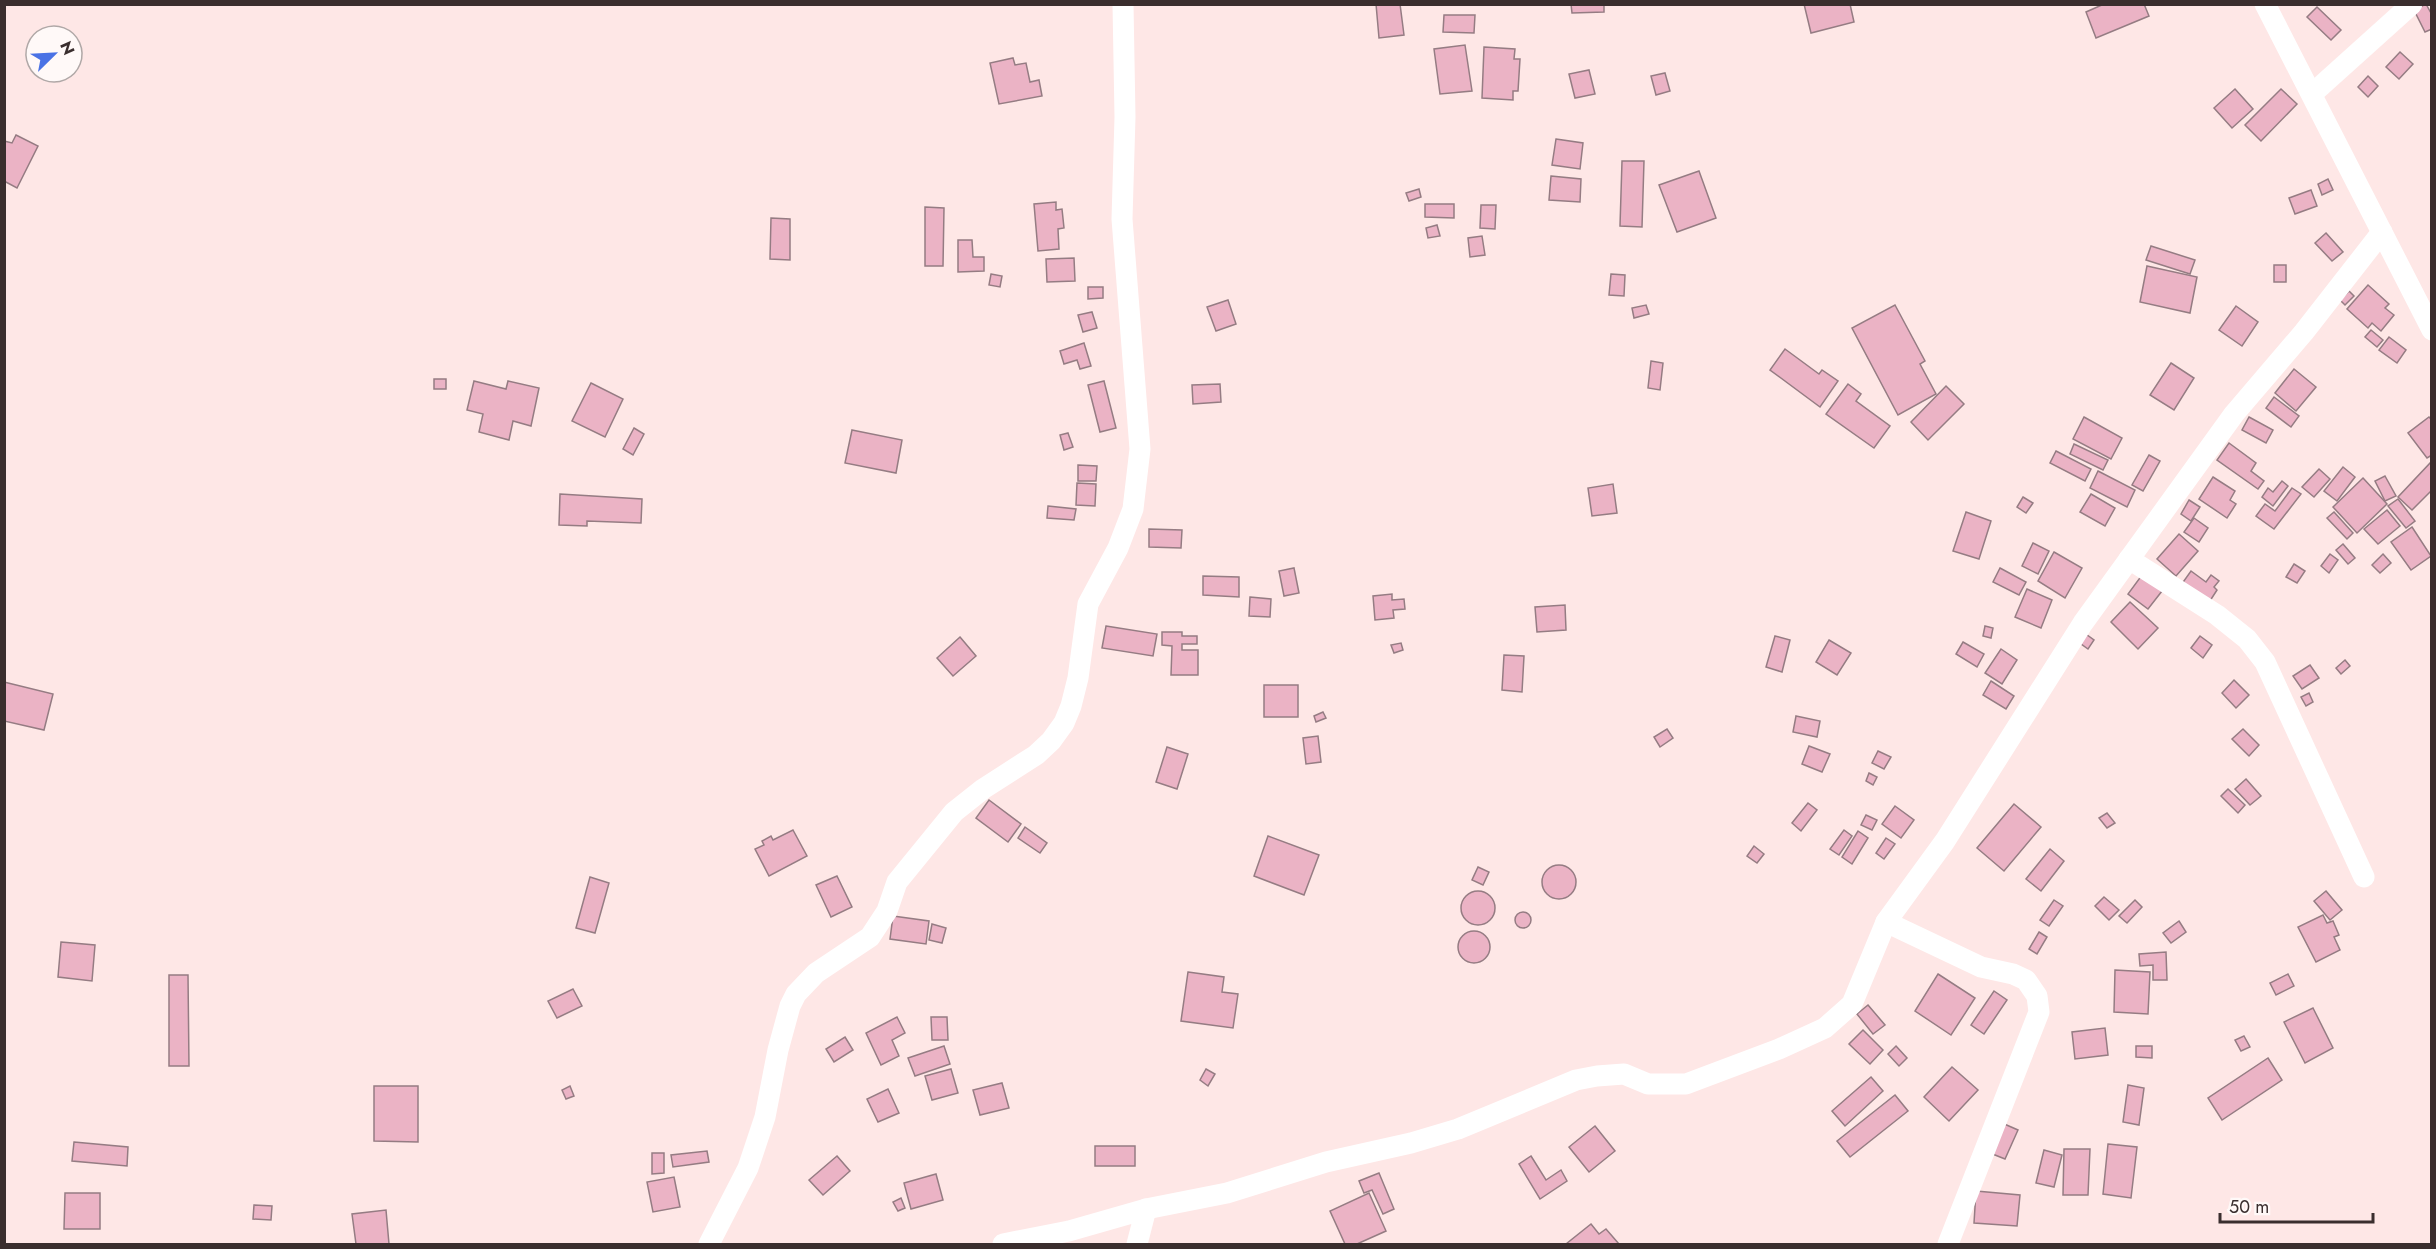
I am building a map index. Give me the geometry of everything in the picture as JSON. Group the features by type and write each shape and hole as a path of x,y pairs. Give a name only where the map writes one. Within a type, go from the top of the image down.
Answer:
{"street":[{"path":"709,1245 748,1168 765,1117 778,1050 790,1006 796,994 816,974 870,937 887,911 897,882 954,812 983,789 1036,755 1051,741 1064,723 1071,706 1078,678 1088,604 1118,548 1133,509 1140,449 1122,219 1125,117 1123,4"},
{"path":"2265,4 2432,330"},
{"path":"2312,94 2412,4"},
{"path":"1003,1245 1069,1231 1146,1209 1227,1193 1326,1162 1388,1149 1458,1129 1576,1080 1624,1074 1648,1084 1686,1084 1779,1049 1825,1028 1852,1004 1886,922 1945,841 2083,623 2234,414 2304,332 2382,232"},
{"path":"2129,559 2217,615 2247,639 2265,662 2364,877"},
{"path":"1886,922 1980,967 2013,974 2026,980 2037,996 2039,1012 1948,1245"},
{"path":"1137,1245 1146,1209"}],"building":[{"path":"1376,4 1400,4 1404,35 1379,38"},
{"path":"1571,4 1604,4 1604,12 1572,13"},
{"path":"1804,4 1850,4 1854,22 1811,33"},
{"path":"2104,4 2144,4 2149,16 2096,38 2086,12"},
{"path":"2426,4 2432,15 2432,29 2425,32 2414,10"},
{"path":"2317,7 2341,30 2331,40 2307,17"},
{"path":"1444,15 1475,15 1474,33 1443,32"},
{"path":"1465,45 1472,91 1440,94 1434,49"},
{"path":"1484,47 1515,49 1514,59 1520,59 1518,91 1513,91 1513,100 1482,98"},
{"path":"2400,52 2413,64 2399,79 2386,67"},
{"path":"1013,58 1015,65 1026,63 1030,82 1039,80 1042,96 999,104 990,63"},
{"path":"1589,70 1595,94 1575,98 1569,74"},
{"path":"1665,73 1670,91 1656,95 1651,76"},
{"path":"2368,76 2378,86 2368,97 2358,87"},
{"path":"2235,89 2253,109 2232,128 2214,108"},
{"path":"2281,89 2297,104 2261,141 2245,125"},
{"path":"16,135 38,146 17,188 4,181 4,141 12,143"},
{"path":"1556,139 1583,143 1580,169 1552,165"},
{"path":"1622,161 1644,161 1642,227 1620,226"},
{"path":"1699,171 1716,218 1677,232 1659,185"},
{"path":"1551,176 1581,179 1580,202 1549,200"},
{"path":"2328,179 2333,190 2322,195 2318,184"},
{"path":"1419,189 1421,197 1409,201 1406,193"},
{"path":"2311,190 2317,206 2295,214 2289,198"},
{"path":"1056,202 1056,210 1062,209 1064,228 1058,229 1059,249 1038,251 1034,204"},
{"path":"1425,204 1454,204 1454,218 1425,217"},
{"path":"1481,205 1496,205 1495,229 1480,228"},
{"path":"925,207 944,208 943,266 925,266"},
{"path":"771,218 790,219 790,260 770,259"},
{"path":"1437,225 1440,236 1428,238 1426,228"},
{"path":"2326,233 2343,252 2332,261 2315,243"},
{"path":"1482,236 1485,255 1470,257 1468,238"},
{"path":"958,240 972,240 973,257 984,257 984,271 958,272"},
{"path":"2151,246 2195,260 2190,274 2146,260"},
{"path":"1074,258 1075,281 1047,282 1046,259"},
{"path":"2274,265 2286,265 2286,282 2274,282"},
{"path":"2147,266 2197,277 2190,313 2140,302"},
{"path":"991,274 1002,276 1000,287 989,285"},
{"path":"1611,274 1625,275 1624,296 1609,295"},
{"path":"2368,285 2389,304 2385,308 2394,315 2381,331 2372,323 2368,328 2347,309"},
{"path":"1088,287 1103,287 1103,298 1088,299"},
{"path":"2349,291 2354,296 2345,305 2340,300"},
{"path":"1228,300 1236,324 1216,331 1207,307"},
{"path":"1646,305 1649,314 1634,318 1632,308"},
{"path":"1895,305 1925,361 1920,364 1936,394 1898,415 1852,328"},
{"path":"2236,306 2258,322 2242,346 2219,330"},
{"path":"1092,312 1097,328 1083,332 1078,315"},
{"path":"2371,330 2383,340 2377,347 2365,337"},
{"path":"2389,337 2406,350 2397,363 2379,350"},
{"path":"1084,343 1091,366 1080,369 1077,360 1064,364 1060,351"},
{"path":"1785,349 1819,374 1822,370 1838,381 1820,407 1770,370"},
{"path":"1651,361 1663,363 1660,390 1648,388"},
{"path":"2171,363 2194,378 2174,410 2150,395"},
{"path":"2294,369 2316,387 2296,411 2275,393"},
{"path":"434,379 446,379 446,389 434,389"},
{"path":"474,381 506,389 508,381 539,388 531,426 513,421 509,440 479,432 483,414 467,410"},
{"path":"1104,381 1116,428 1100,432 1088,385"},
{"path":"591,383 623,399 605,437 572,421"},
{"path":"1220,384 1221,402 1193,404 1192,385"},
{"path":"1848,384 1861,394 1856,401 1890,426 1874,448 1826,414"},
{"path":"1946,386 1964,404 1928,440 1911,422"},
{"path":"2274,397 2299,416 2291,427 2266,408"},
{"path":"2084,417 2122,438 2111,459 2073,439"},
{"path":"2249,417 2273,430 2266,443 2242,430"},
{"path":"2429,417 2432,420 2432,455 2427,458 2408,433"},
{"path":"634,428 644,434 633,455 623,449"},
{"path":"852,430 902,440 896,473 845,463"},
{"path":"1068,433 1073,447 1064,450 1060,435"},
{"path":"2229,443 2256,463 2251,471 2264,481 2258,489 2217,460"},
{"path":"2074,444 2108,460 2103,470 2070,454"},
{"path":"2056,451 2091,469 2085,481 2050,463"},
{"path":"2149,455 2160,461 2143,491 2132,485"},
{"path":"2432,461 2432,490 2412,510 2398,497"},
{"path":"1078,465 1097,466 1096,481 1078,481"},
{"path":"2343,467 2355,477 2337,501 2324,491"},
{"path":"2319,469 2330,479 2314,497 2302,487"},
{"path":"2098,471 2135,490 2127,507 2090,488"},
{"path":"2385,476 2396,496 2385,501 2375,481"},
{"path":"2213,477 2235,491 2230,500 2236,504 2227,518 2199,499"},
{"path":"2363,478 2387,504 2357,533 2333,507"},
{"path":"2282,481 2288,486 2273,506 2262,497 2268,488 2273,492"},
{"path":"1077,483 1096,484 1095,506 1076,505"},
{"path":"1613,484 1617,513 1592,516 1588,488"},
{"path":"2292,488 2301,494 2274,529 2256,516 2265,504 2275,511"},
{"path":"560,494 642,499 641,523 587,521 587,526 559,525"},
{"path":"2091,494 2115,508 2105,526 2080,512"},
{"path":"2023,497 2033,503 2026,513 2017,507"},
{"path":"2398,499 2415,521 2406,528 2388,506"},
{"path":"2189,500 2200,507 2191,521 2181,514"},
{"path":"1048,506 1076,509 1074,520 1047,518"},
{"path":"2387,510 2400,526 2378,544 2364,529"},
{"path":"1966,512 1991,521 1979,559 1953,551"},
{"path":"2334,512 2353,533 2347,539 2327,518"},
{"path":"2194,518 2208,528 2199,542 2184,532"},
{"path":"2412,527 2431,556 2411,570 2391,542"},
{"path":"1149,529 1182,530 1181,548 1149,547"},
{"path":"2179,534 2198,551 2176,576 2157,559"},
{"path":"2033,543 2049,551 2038,574 2022,566"},
{"path":"2343,544 2355,558 2348,564 2336,550"},
{"path":"2054,552 2082,568 2065,598 2038,581"},
{"path":"2330,554 2338,560 2329,573 2321,566"},
{"path":"2383,554 2391,563 2380,573 2372,565"},
{"path":"2294,564 2305,571 2297,583 2286,577"},
{"path":"1294,568 1299,593 1284,596 1279,571"},
{"path":"2000,568 2026,582 2019,595 1993,582"},
{"path":"2191,571 2206,582 2211,575 2219,581 2214,587 2217,590 2208,604 2181,585"},
{"path":"2142,575 2162,591 2148,609 2128,594"},
{"path":"1203,576 1239,577 1239,597 1203,595"},
{"path":"2027,589 2052,600 2041,628 2015,617"},
{"path":"1392,594 1392,600 1404,599 1405,609 1393,610 1394,618 1375,620 1373,596"},
{"path":"1250,597 1271,599 1270,617 1249,616"},
{"path":"2130,602 2158,628 2138,649 2111,622"},
{"path":"1565,605 1566,630 1537,632 1535,607"},
{"path":"1106,626 1157,634 1153,656 1102,648"},
{"path":"1985,626 1993,628 1991,638 1983,636"},
{"path":"1162,632 1182,632 1182,636 1197,636 1197,644 1182,644 1182,650 1198,650 1198,675 1171,675 1172,646 1162,645"},
{"path":"2083,632 2094,640 2088,649 2077,641"},
{"path":"1775,636 1790,640 1782,672 1766,667"},
{"path":"2200,636 2212,645 2203,658 2191,648"},
{"path":"960,637 976,656 953,676 937,658"},
{"path":"1829,640 1851,653 1837,675 1816,662"},
{"path":"1963,642 1984,654 1977,667 1956,654"},
{"path":"1401,643 1403,650 1394,653 1391,645"},
{"path":"2001,649 2017,660 2002,684 1985,673"},
{"path":"1504,655 1524,656 1522,692 1502,690"},
{"path":"2345,660 2350,666 2341,674 2336,668"},
{"path":"2310,665 2319,678 2302,689 2293,676"},
{"path":"2234,680 2249,695 2236,708 2222,693"},
{"path":"1991,681 2014,696 2006,709 1983,695"},
{"path":"4,682 53,694 44,730 4,721"},
{"path":"1264,685 1298,685 1298,717 1264,717"},
{"path":"2309,693 2313,702 2306,706 2301,697"},
{"path":"1323,712 1326,718 1316,722 1314,716"},
{"path":"1796,716 1820,721 1817,737 1793,732"},
{"path":"1667,729 1673,738 1660,747 1654,737"},
{"path":"2243,729 2259,745 2249,756 2232,739"},
{"path":"1318,736 1321,762 1306,764 1303,738"},
{"path":"1809,746 1830,754 1822,772 1802,764"},
{"path":"1167,747 1188,754 1177,789 1156,782"},
{"path":"1878,751 1891,757 1884,769 1872,763"},
{"path":"1869,773 1877,777 1873,785 1866,781"},
{"path":"2246,779 2261,796 2250,805 2235,789"},
{"path":"2228,789 2245,805 2238,813 2221,796"},
{"path":"989,800 1021,824 1008,842 976,818"},
{"path":"1808,803 1817,810 1801,831 1792,823"},
{"path":"2014,804 2041,827 2004,871 1977,848"},
{"path":"1895,806 1914,820 1901,838 1882,824"},
{"path":"2107,813 2115,823 2107,828 2099,818"},
{"path":"1866,815 1877,820 1872,830 1861,825"},
{"path":"1025,827 1047,843 1040,853 1018,838"},
{"path":"793,830 807,856 769,876 755,849 764,845 762,841 771,836 773,840"},
{"path":"1844,830 1852,836 1839,855 1830,849"},
{"path":"1858,831 1868,838 1852,864 1842,857"},
{"path":"1268,836 1319,855 1304,895 1254,876"},
{"path":"1886,838 1895,844 1884,859 1876,853"},
{"path":"1754,846 1764,854 1757,863 1747,856"},
{"path":"2050,849 2064,861 2041,891 2026,879"},
{"path":"1559,865 1571,870 1576,882 1571,894 1559,899 1547,894 1542,882 1547,870"},
{"path":"1478,867 1489,872 1483,885 1472,880"},
{"path":"837,876 852,907 831,917 816,885"},
{"path":"590,877 609,883 595,933 576,928"},
{"path":"1478,891 1490,896 1495,908 1490,920 1478,925 1466,920 1461,908 1466,896"},
{"path":"2326,891 2342,910 2330,920 2314,901"},
{"path":"2104,897 2119,910 2109,920 2095,906"},
{"path":"2054,900 2063,906 2049,926 2040,920"},
{"path":"2135,900 2142,907 2127,923 2119,916"},
{"path":"1520,912 1526,912 1531,920 1529,926 1520,928 1515,923 1515,917"},
{"path":"2323,915 2327,923 2333,921 2339,935 2334,937 2340,950 2316,962 2298,927"},
{"path":"893,916 929,921 926,944 890,939"},
{"path":"2179,921 2186,932 2171,943 2163,933"},
{"path":"932,924 946,928 942,943 929,940"},
{"path":"1474,931 1485,936 1490,947 1485,958 1474,963 1463,958 1458,947 1463,936"},
{"path":"2039,932 2047,937 2037,954 2029,949"},
{"path":"61,942 95,945 92,981 58,977"},
{"path":"2166,952 2167,980 2153,980 2153,965 2140,966 2139,954"},
{"path":"2115,970 2150,972 2148,1014 2114,1012"},
{"path":"1188,972 1224,977 1222,992 1238,994 1233,1028 1181,1021"},
{"path":"1938,974 1975,998 1951,1035 1915,1011"},
{"path":"2288,974 2294,986 2276,995 2270,983"},
{"path":"169,975 188,975 189,1066 169,1066"},
{"path":"573,989 582,1006 557,1018 548,1001"},
{"path":"1994,991 2007,1000 1984,1034 1971,1025"},
{"path":"1868,1005 1885,1025 1873,1034 1857,1014"},
{"path":"2313,1008 2333,1048 2305,1063 2284,1022"},
{"path":"897,1017 905,1033 892,1040 899,1056 881,1065 866,1033"},
{"path":"931,1017 947,1017 948,1040 932,1040"},
{"path":"2105,1028 2108,1055 2075,1059 2072,1032"},
{"path":"1863,1030 1883,1050 1870,1064 1849,1044"},
{"path":"2244,1036 2250,1047 2241,1051 2235,1040"},
{"path":"845,1037 853,1050 834,1062 826,1049"},
{"path":"944,1046 950,1064 915,1076 908,1058"},
{"path":"1896,1046 1907,1058 1899,1066 1888,1054"},
{"path":"2136,1046 2152,1046 2152,1058 2136,1057"},
{"path":"2268,1058 2282,1080 2222,1120 2208,1098"},
{"path":"1952,1067 1978,1090 1949,1121 1924,1097"},
{"path":"951,1069 958,1093 932,1100 925,1076"},
{"path":"1206,1069 1215,1074 1208,1086 1200,1080"},
{"path":"1871,1077 1883,1091 1845,1126 1832,1111"},
{"path":"1002,1083 1009,1108 980,1115 973,1090"},
{"path":"2128,1085 2144,1088 2139,1125 2123,1122"},
{"path":"374,1086 418,1086 418,1142 374,1141"},
{"path":"570,1086 574,1096 566,1099 562,1090"},
{"path":"888,1089 899,1113 878,1122 867,1099"},
{"path":"1895,1095 1908,1111 1850,1157 1837,1141"},
{"path":"2002,1123 2018,1130 2005,1159 1990,1153"},
{"path":"1595,1126 1615,1151 1589,1172 1569,1147"},
{"path":"74,1142 128,1147 127,1166 72,1161"},
{"path":"2108,1144 2137,1147 2131,1198 2103,1194"},
{"path":"1095,1146 1135,1146 1135,1166 1095,1166"},
{"path":"2064,1149 2090,1149 2088,1195 2063,1195"},
{"path":"2044,1150 2062,1155 2054,1187 2036,1183"},
{"path":"707,1151 709,1162 673,1167 671,1155"},
{"path":"652,1153 664,1153 664,1173 652,1174"},
{"path":"837,1156 850,1171 823,1195 809,1180"},
{"path":"1531,1156 1546,1180 1561,1170 1567,1181 1540,1199 1519,1164"},
{"path":"1379,1173 1394,1209 1383,1214 1372,1190 1364,1193 1359,1181"},
{"path":"936,1174 943,1200 911,1209 904,1183"},
{"path":"674,1177 680,1207 653,1212 647,1182"},
{"path":"1976,1191 2020,1195 2017,1226 1974,1223"},
{"path":"65,1193 100,1193 100,1229 64,1229"},
{"path":"1369,1193 1386,1231 1357,1244 1345,1244 1330,1211"},
{"path":"901,1198 905,1208 898,1211 893,1202"},
{"path":"254,1205 272,1206 271,1220 253,1219"},
{"path":"386,1210 389,1244 356,1244 352,1214"},
{"path":"1591,1224 1599,1234 1606,1229 1619,1244 1566,1244"}]}
